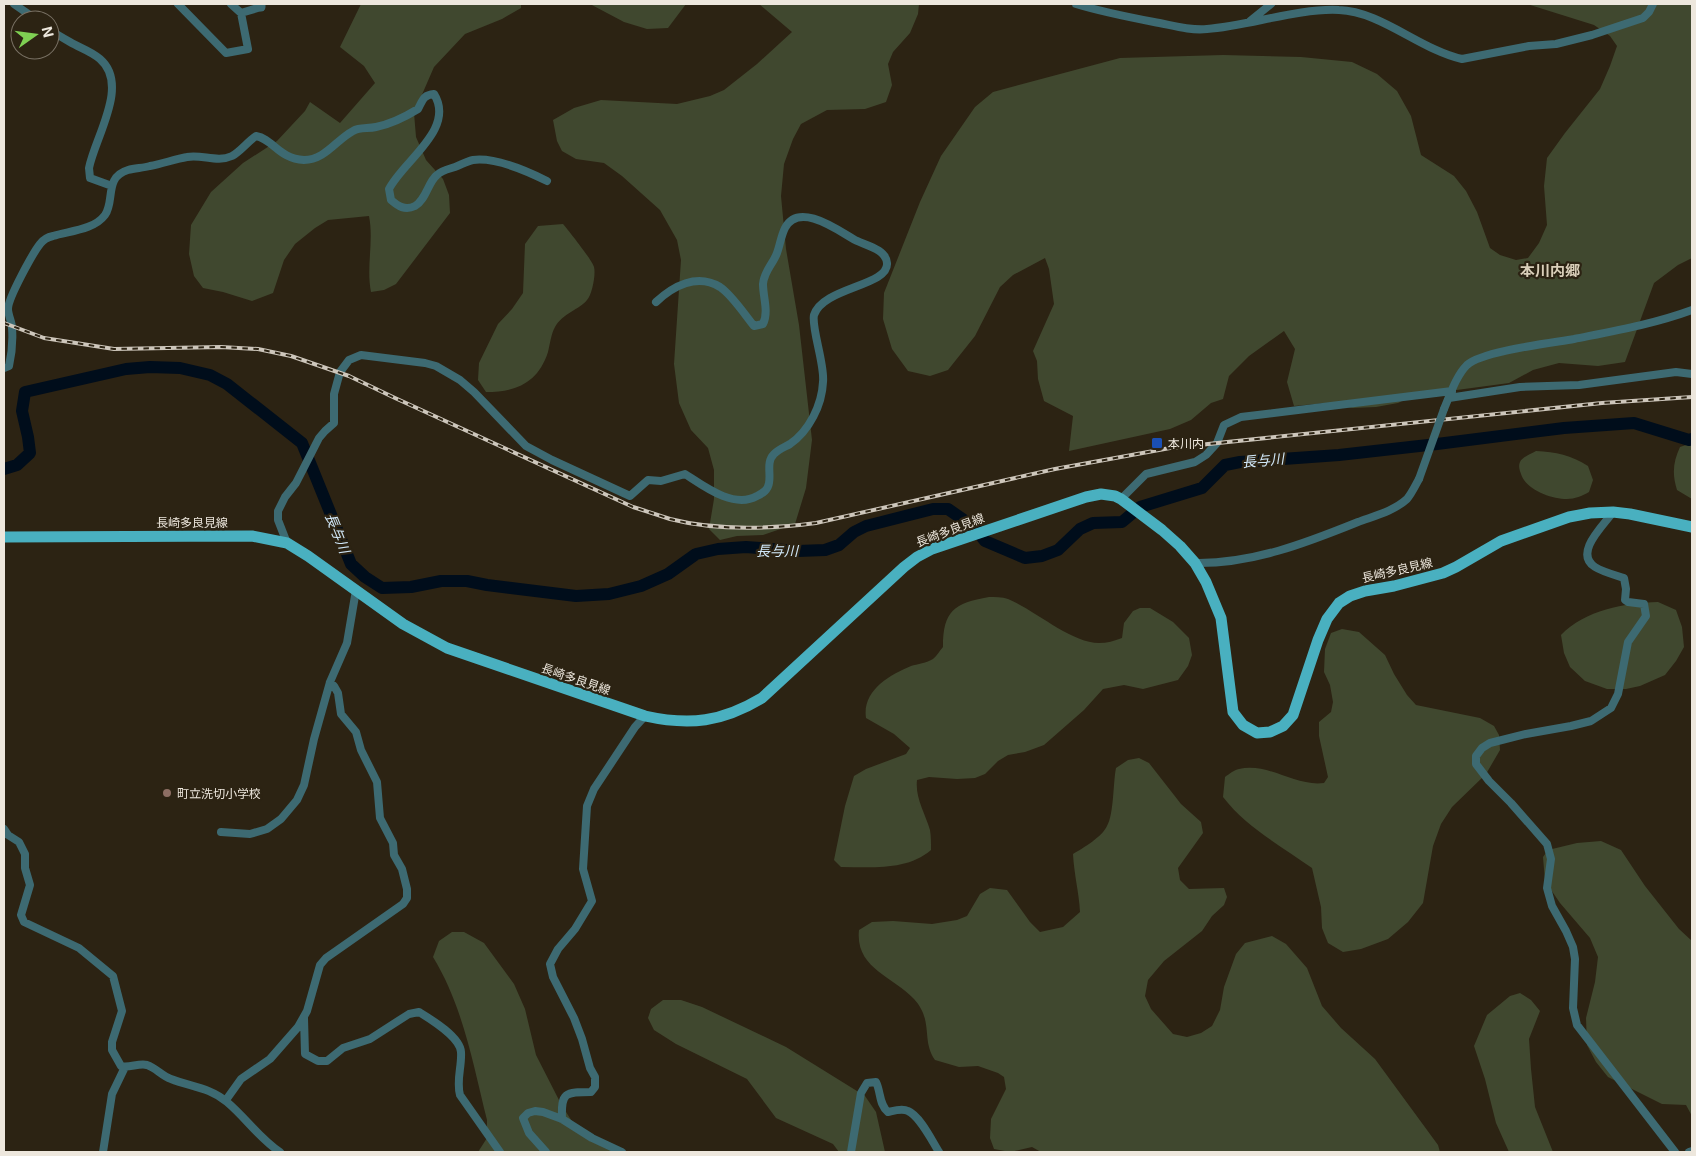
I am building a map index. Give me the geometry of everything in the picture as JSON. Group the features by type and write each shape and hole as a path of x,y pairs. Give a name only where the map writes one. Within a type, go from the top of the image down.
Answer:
{"main road":[{"name":"長崎多良見線","path":"4,536 252,536 287,543 403,624 447,648 645,716 663,720 691,722 707,720 736,712 762,698 904,567 932,549 1086,497 1101,494 1115,496 1145,516 1180,546 1195,563 1206,582 1221,618 1233,712 1243,725 1257,733 1270,732 1283,726 1293,715 1327,619 1339,603 1350,596 1443,573 1501,541 1569,518 1590,513 1614,512 1692,526"}],"street":[{"path":"182,5 226,53 248,49 241,13 231,4"},
{"path":"1076,4 1182,28 1205,30 1314,11 1340,10 1357,13 1373,19 1451,57 1462,59 1529,46 1556,44 1592,35 1643,18 1653,4"},
{"path":"1248,22 1272,4"},
{"path":"241,13 261,5"},
{"path":"60,36 102,60 110,71 113,82 111,98 92,158 90,178 112,186"},
{"path":"4,368 9,366 12,351 12,327 8,308 15,289 36,250 42,242 50,237 94,224 105,215 112,186 117,177 126,170 149,167 189,156 215,160 223,159 232,156 256,136 282,154 303,160 313,159 358,129 375,127 404,117 418,109 422,98 434,94 439,102 440,110 436,127 389,189 391,200 397,205 403,208 414,206 419,203 436,175 473,160 486,160 506,164 547,181"},
{"path":"287,543 278,520 278,511 325,431 334,423 334,394 340,372 349,360 361,355 436,366 460,380 474,392 526,446 630,496 648,480 661,481 685,474 703,486 732,499 740,501 751,499 765,492 769,484 769,466 772,456 807,429 817,405 824,383 823,362 814,325 814,315 824,301 838,293 884,274 888,264 885,256 875,248 857,241 825,222 805,216 793,220 786,226 776,254 765,273 763,282 766,318 763,324 754,326 728,294 720,287 707,282 692,282 675,287 656,302"},
{"path":"1195,563 1216,564 1243,560 1283,550 1397,506 1411,494 1419,479 1444,409 1461,372 1468,364 1478,358 1663,320 1692,310"},
{"path":"1126,502 1133,489 1146,474 1195,462 1217,443 1224,426 1241,417 1520,387 1579,385 1676,372 1692,374"},
{"path":"1614,512 1589,543 1587,553 1589,563 1596,568 1624,578 1625,600 1644,604 1647,611 1646,616 1628,642 1618,694 1611,708 1591,721 1578,725 1526,734 1490,743 1482,748 1476,756 1475,762 1489,781 1511,802 1547,844 1550,859 1547,888 1552,906 1570,939 1575,959 1573,1008 1577,1026 1675,1152"},
{"path":"221,832 250,834 267,829 280,819 297,800 304,785 314,739 330,682 347,643 356,590"},
{"path":"226,1100 241,1079 270,1059 298,1027 311,999 320,966 326,958 403,904 407,898 407,889 402,869 394,855 393,843 380,818 377,782 356,732 341,714 338,693 330,682"},
{"path":"562,1120 561,1102 566,1095 575,1092 591,1092 595,1087 595,1078 574,1018 554,977 550,964 558,949 575,929 592,901 583,869 587,806 594,789 635,727 645,716"},
{"path":"4,829 8,835 19,842 24,854 25,868 30,885 21,915 24,922 79,948 113,976 122,1011 112,1042 112,1050 121,1066 146,1065 170,1078 197,1085 212,1092 226,1100 264,1139 280,1152"},
{"path":"304,1016 305,1054 318,1061 327,1061 343,1048 370,1040 409,1014 419,1012 432,1020 459,1044 461,1052 457,1084 460,1095 500,1152"},
{"path":"103,1152 112,1094 125,1067"},
{"path":"851,1152 861,1094 867,1083 876,1082 880,1090 882,1106 885,1110 888,1112 897,1110 908,1111 918,1120 939,1152"},
{"path":"546,1152 529,1133 523,1118 528,1113 535,1111 562,1120 592,1138 622,1152"}],"green space":[{"path":"361,4 521,4 521,8 502,19 465,34 434,67 414,113 416,137 426,160 443,179 449,195 450,213 396,284 384,290 371,292 369,216 328,220 295,244 284,260 273,293 252,301 203,288 194,276 189,254 191,225 211,192 243,163 277,141 305,111 310,102 340,123 375,83 364,66 340,47"},
{"path":"590,4 686,4 668,28 647,29 624,22"},
{"path":"759,4 919,4 918,14 910,33 893,52 888,64 892,85 886,102 865,109 827,110 801,124 793,139 784,164 781,196 786,249 799,325 812,440 806,488 795,524 763,535 737,536 720,540 709,529 714,499 714,470 708,448 691,430 679,403 674,364 681,260 677,240 660,210 622,176 604,163 576,159 562,151 557,141 553,120 574,108 601,100 677,104 710,96 724,90 757,64 792,32"},
{"path":"1527,4 1692,4 1692,258 1678,265 1654,283 1625,362 1598,366 1559,363 1533,370 1509,383 1412,396 1398,403 1376,407 1353,408 1326,403 1294,406 1287,382 1295,349 1284,331 1249,356 1229,376 1223,399 1211,403 1191,420 1170,429 1069,451 1073,416 1044,401 1038,379 1037,361 1033,351 1054,304 1049,269 1045,258 1013,275 1000,287 975,336 948,370 930,376 908,371 892,349 883,319 884,293 920,202 941,156 975,107 993,92 1120,58 1223,55 1301,57 1352,62 1377,74 1397,91 1411,116 1421,155 1454,176 1466,191 1477,212 1490,248 1500,255 1516,260 1528,258 1539,243 1547,225 1544,186 1547,158 1600,89 1617,46 1610,36 1594,25"},
{"path":"563,224 594,267 593,284 589,297 584,303 558,322 552,333 544,363 532,378 516,388 486,392 478,380 479,363 498,324 523,293 525,244 538,226"},
{"path":"1692,443 1692,499 1677,490 1674,473 1680,447"},
{"path":"1536,451 1563,455 1576,459 1588,466 1593,480 1589,492 1578,497 1561,499 1547,495 1528,485 1524,480 1519,465 1523,459"},
{"path":"989,597 1008,599 1077,638 1099,643 1122,638 1124,623 1133,611 1140,608 1150,608 1173,622 1189,638 1192,655 1188,666 1178,680 1143,689 1124,685 1103,689 1084,710 1044,745 1025,752 1008,755 998,761 985,774 975,778 929,777 917,780 919,799 930,830 931,850 911,862 900,865 841,867 834,860 845,806 854,776 866,769 906,754 910,748 894,734 866,718 868,700 886,679 911,666 928,662 934,658 943,647 945,625 953,611 967,602"},
{"path":"1658,602 1676,610 1682,627 1684,647 1665,675 1640,686 1626,689 1607,689 1585,681 1570,667 1564,653 1561,635 1571,626 1594,614 1619,606"},
{"path":"1342,629 1359,632 1385,655 1407,695 1416,705 1480,718 1494,726 1499,735 1500,750 1486,774 1452,807 1441,824 1433,846 1423,903 1408,922 1388,939 1361,949 1343,952 1328,943 1322,928 1321,907 1312,868 1253,827 1223,797 1225,777 1239,769 1261,769 1303,782 1324,783 1328,777 1319,736 1319,722 1331,712 1333,702 1330,685 1324,672 1325,649 1331,633"},
{"path":"1139,758 1149,763 1181,804 1201,822 1203,833 1178,868 1180,880 1189,889 1224,888 1227,897 1224,905 1212,916 1202,931 1164,961 1148,980 1145,996 1151,1009 1173,1034 1187,1037 1201,1033 1212,1026 1220,1010 1224,987 1236,954 1245,943 1272,936 1286,944 1307,968 1322,1006 1341,1028 1375,1059 1438,1145 1440,1152 1041,1152 1032,1147 1010,1152 994,1149 990,1138 991,1119 1006,1089 1004,1077 978,1066 959,1067 935,1060 931,1053 926,1023 920,1007 905,991 869,962 863,954 859,943 859,930 872,922 893,921 932,924 957,920 967,916 980,894 990,888 1007,890 1030,922 1040,932 1063,927 1080,912 1073,854 1097,838 1107,826 1112,806 1116,768 1128,760"},
{"path":"1601,841 1621,850 1645,886 1679,929 1692,941 1692,1116 1686,1105 1662,1104 1608,1077 1596,1062 1587,1045 1586,1018 1595,982 1598,957 1590,938 1560,903 1545,881 1543,857 1548,850 1577,843"},
{"path":"452,932 464,932 484,943 514,984 525,1009 536,1055 561,1104 580,1134 622,1152 478,1152 487,1138 487,1120 460,1015 433,957 439,941"},
{"path":"1520,993 1531,1000 1540,1011 1529,1039 1531,1069 1535,1107 1553,1152 1509,1152 1496,1123 1485,1079 1474,1046 1487,1015 1510,996"},
{"path":"663,1000 681,1000 702,1007 786,1047 865,1096 876,1112 885,1152 839,1152 833,1144 776,1118 747,1079 676,1044 654,1030 648,1018 651,1009"}],"waterway":[{"name":"長与川","path":"4,469 17,465 30,453 22,411 25,392 126,369 150,367 180,368 210,375 227,384 302,443 351,564 365,577 382,588 411,587 441,581 467,581 576,596 609,594 641,586 668,574 696,554 718,549 746,547 798,551 825,550 839,545 854,532 866,526 933,509 948,509 974,527 985,541 1025,558 1042,556 1058,550 1080,529 1093,523 1122,522 1140,507 1202,488 1225,465 1240,462 1339,455 1564,428 1634,423 1689,440 1692,439"}],"railway":[{"path":"4,323 44,338 114,349 221,347 258,349 291,356 349,376 633,507 688,523 743,528 780,527 816,523 1055,469 1170,448 1602,403 1692,397"}],"place":[{"name":"本川内","path":"1157,443"},
{"name":"町立洗切小学校","path":"167,793"}],"district":[{"name":"本川内郷","path":"1550,270"}]}
